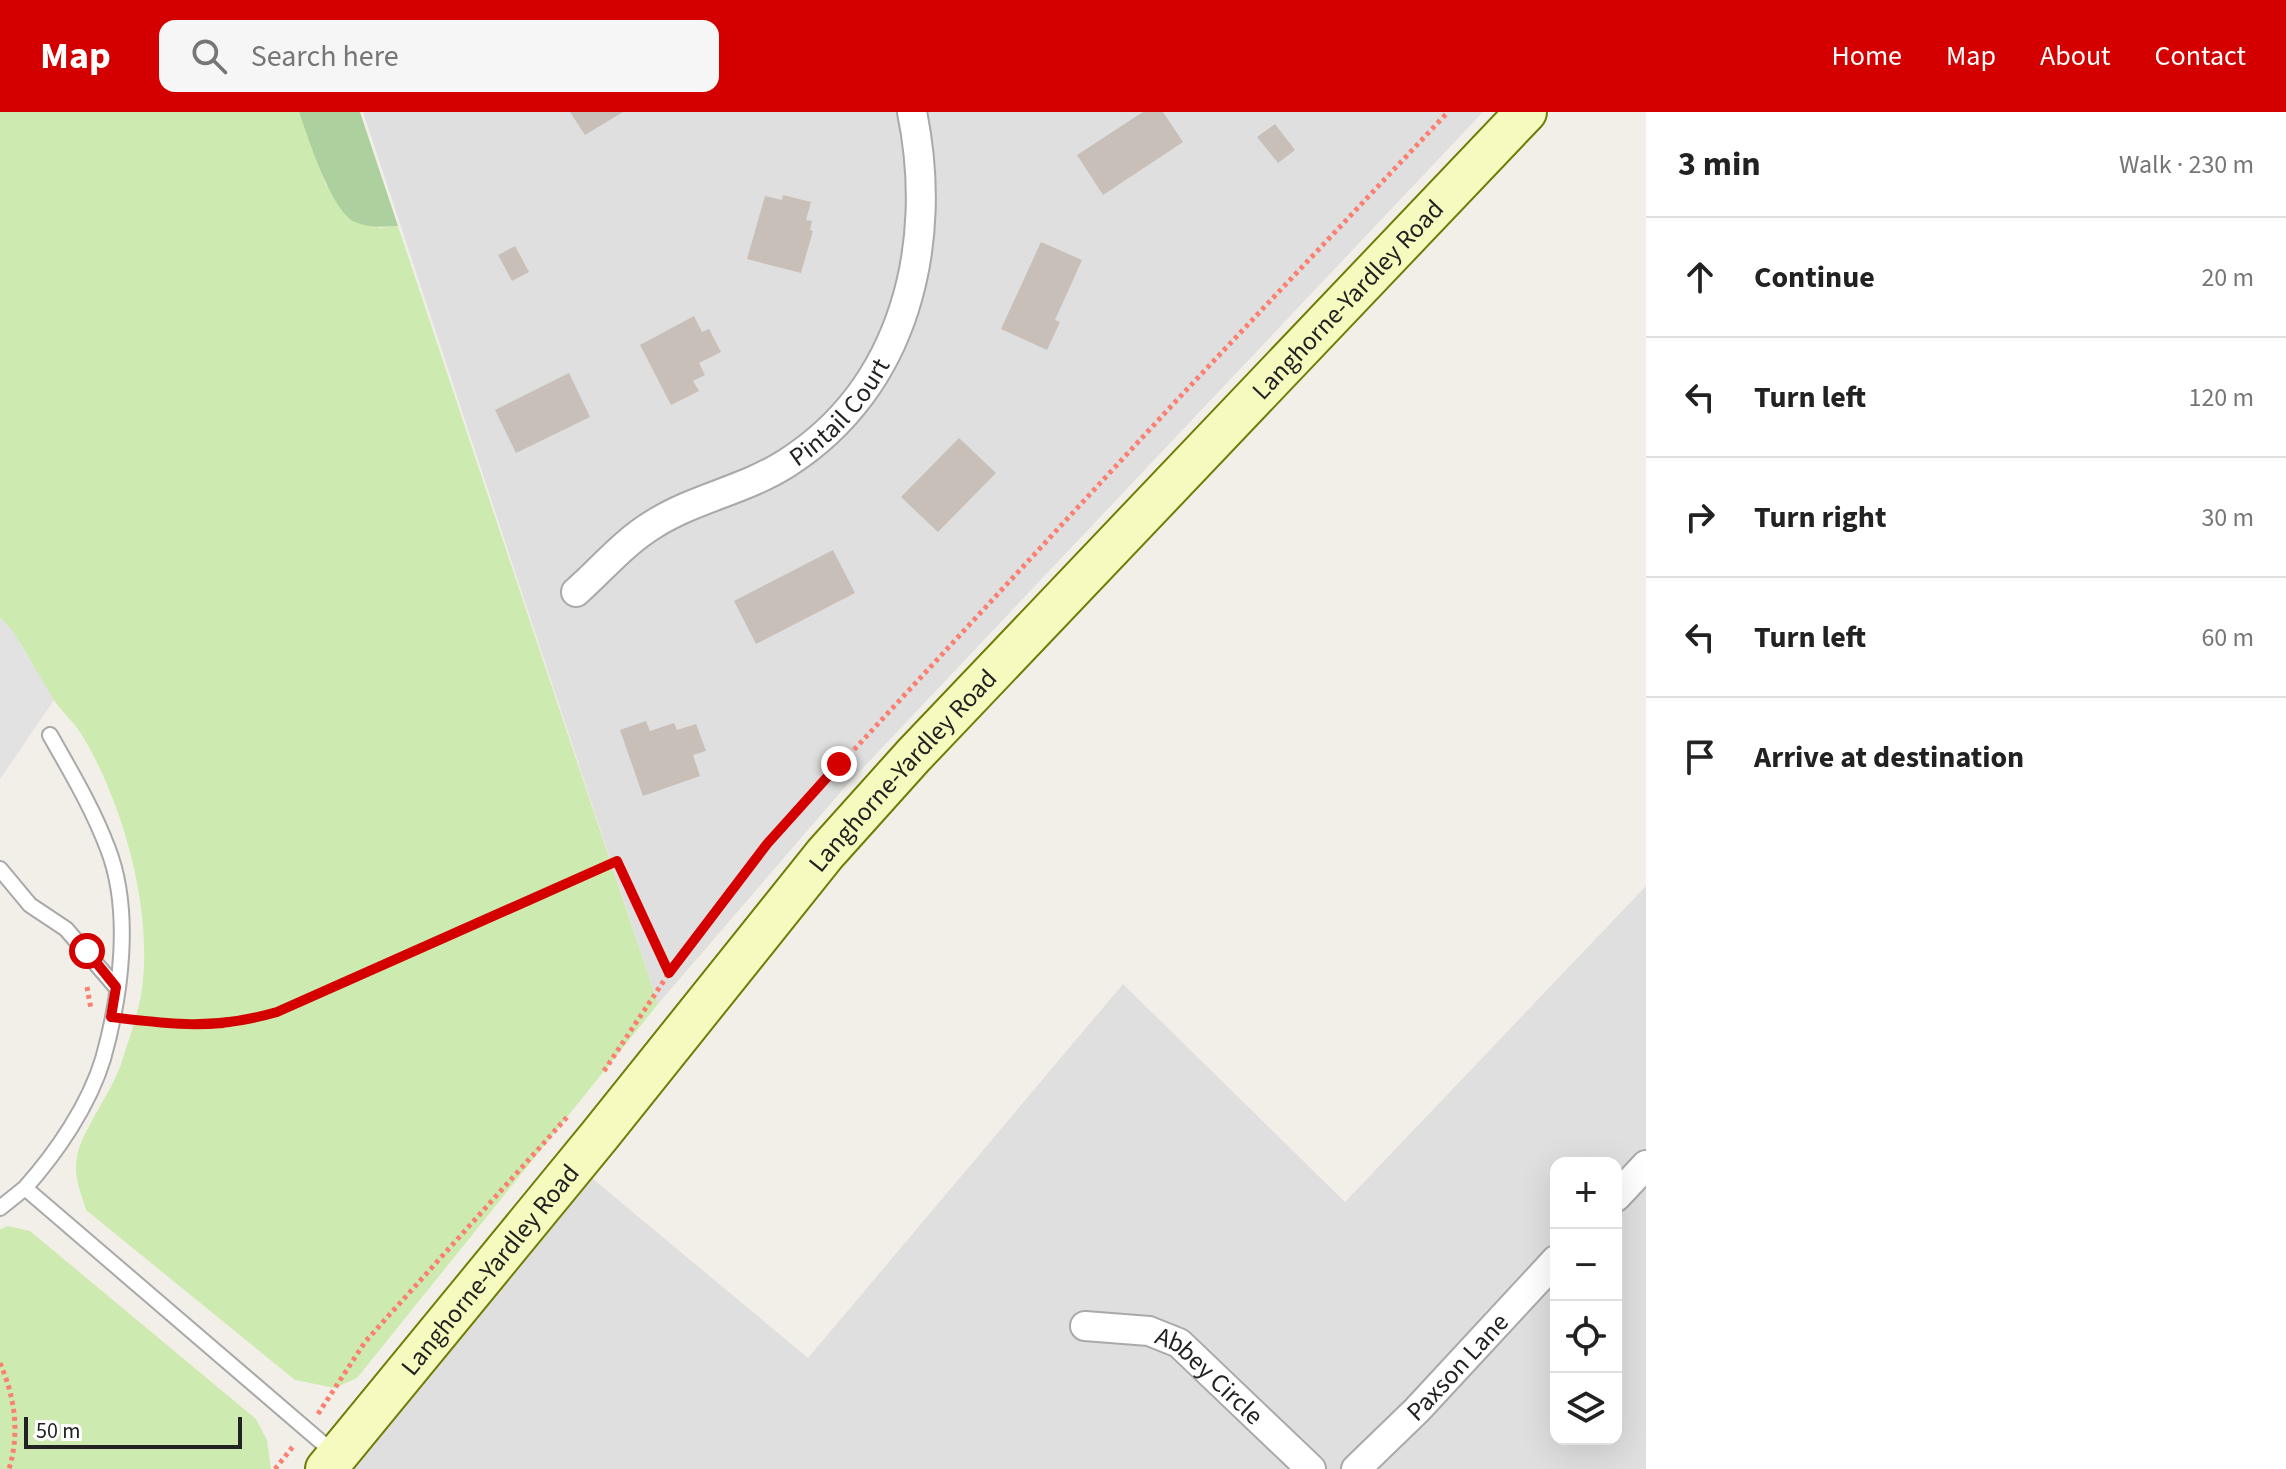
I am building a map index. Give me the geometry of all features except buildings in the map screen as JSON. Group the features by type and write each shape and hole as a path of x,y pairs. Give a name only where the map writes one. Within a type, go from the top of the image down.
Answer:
{"main road":[{"name":"Langhorne-Yardley Road","path":"331,1462 835,843 913,756 1526,112"}],"street":[{"name":"Pintail Court","path":"576,592 616,552 653,524 750,484 789,462 825,433 888,352 906,309 918,268 921,203 912,112"},
{"path":"1622,1191 1646,1165"},
{"name":"Paxson Lane","path":"1356,1469 1417,1410 1550,1266"},
{"name":"Abbey Circle","path":"1085,1326 1149,1331 1179,1343 1311,1469"}],"lane":[{"path":"0,1208 25,1188 53,1157 79,1110 102,1061 116,987 121,931 119,891 109,850 50,735"},
{"path":"0,869 30,905 76,940 116,987"},
{"path":"25,1188 306,1429 331,1462"}],"path":[{"path":"596,1083 669,973 767,844 1448,112"},
{"path":"111,1017 210,1026 277,1012 617,861 669,973"},
{"path":"86,983 92,1017"},
{"path":"275,1469 365,1342 570,1113"},
{"path":"0,1363 14,1403 16,1428 9,1469"}],"shaded area":[{"path":"363,112 1483,112 844,788 658,1004"},
{"path":"0,618 12,630 54,700 0,779"},
{"path":"1646,886 1646,1469 326,1469 575,1164 808,1358 1123,984 1345,1202"}],"green space":[{"path":"0,112 299,112 326,185 379,228 398,226 658,1004 357,1378 335,1388 295,1380 86,1210 78,1184 76,1164 80,1147 119,1070 139,1006 144,957 143,924 131,856 109,789 95,759 80,732 53,699 22,647 0,618"},
{"path":"299,112 360,112 398,226 366,225 346,215 321,172"},
{"path":"8,1226 30,1231 256,1419 267,1440 271,1469 0,1469 0,1229"}],"route":[{"path":"87,951 116,987 111,1017 195,1027 224,1026 277,1012 617,861 669,973 767,844 839,764"}]}
